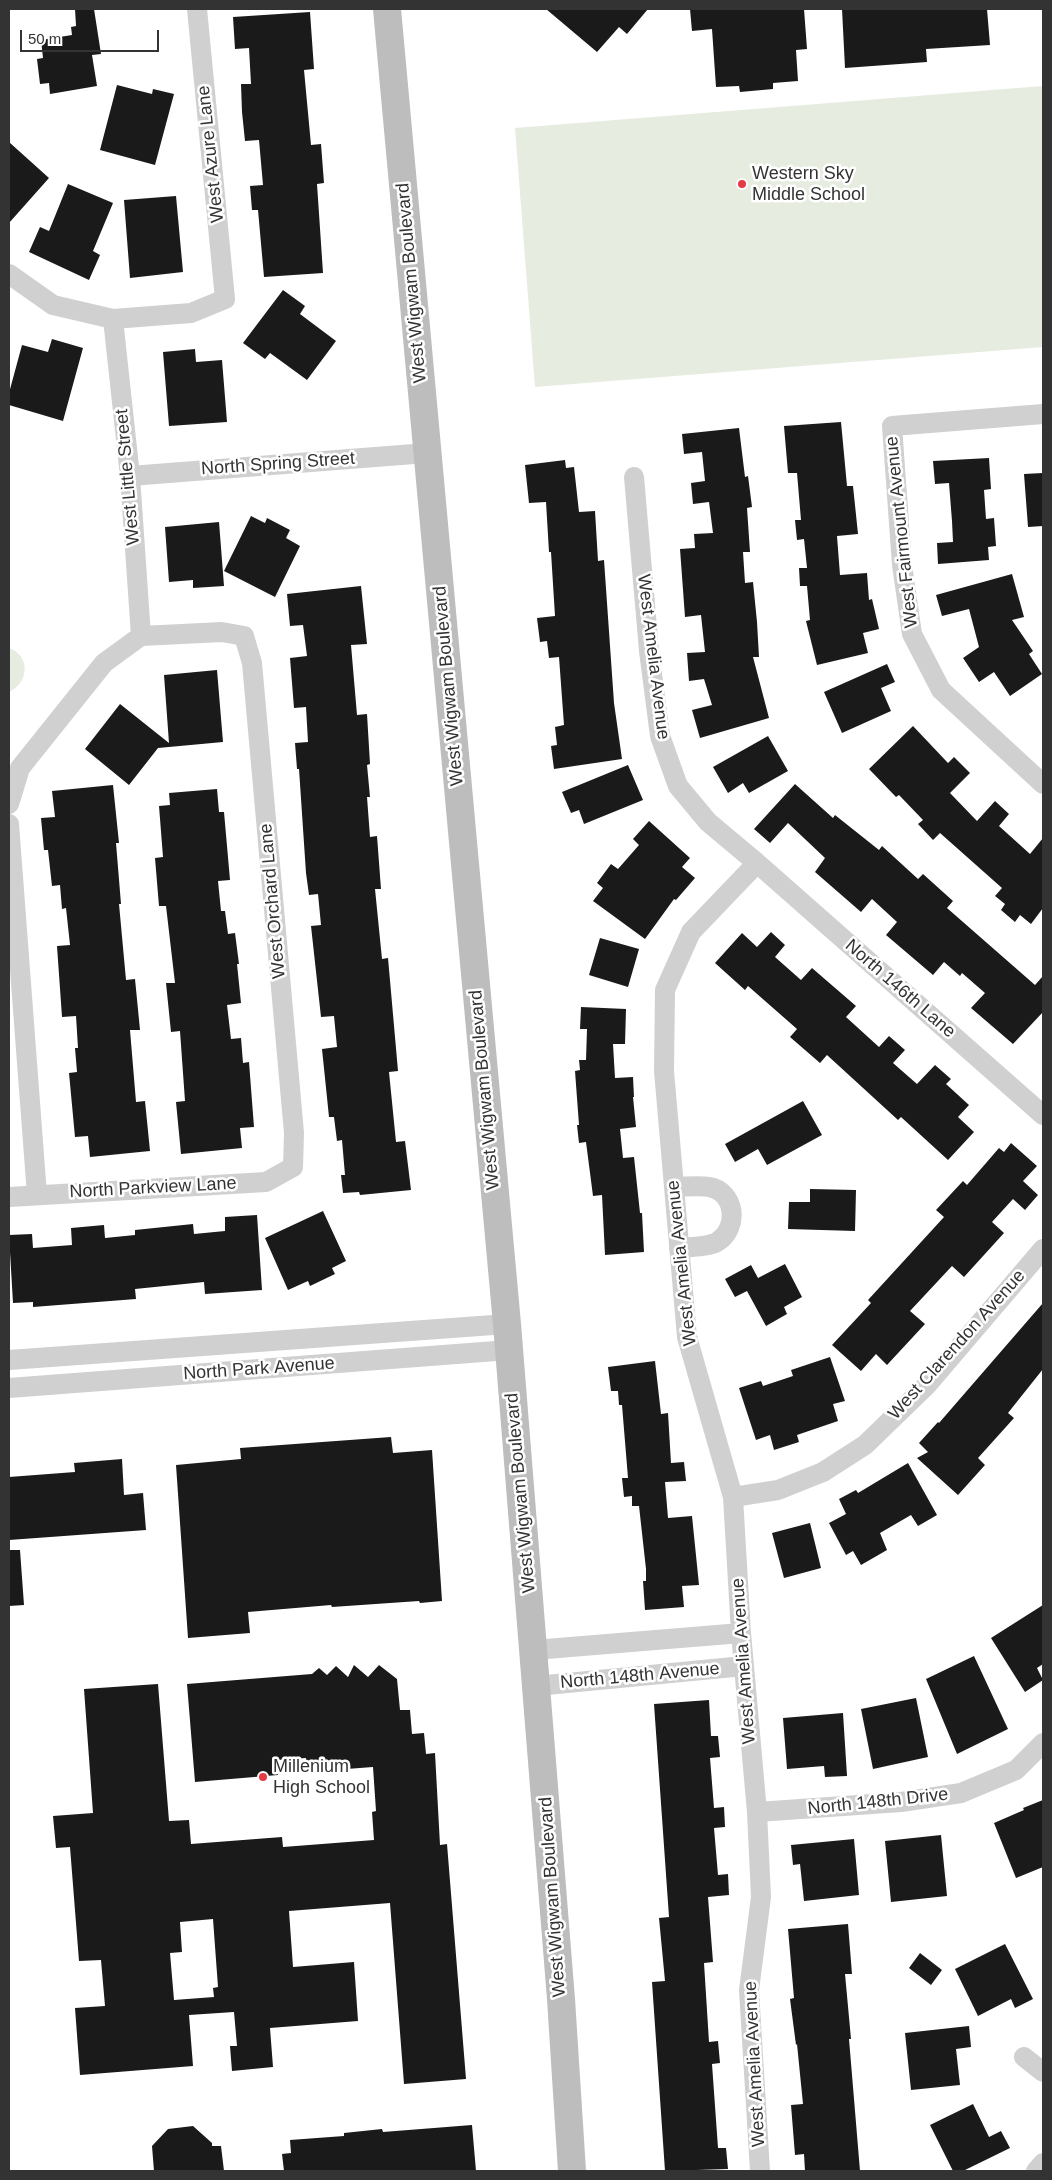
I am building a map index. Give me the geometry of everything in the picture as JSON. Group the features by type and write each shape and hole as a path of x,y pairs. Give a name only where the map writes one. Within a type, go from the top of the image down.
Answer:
{"street":[{"name":"West Azure Lane","path":"113,319 191,313 225,299 197,9"},
{"name":"West Wigwam Boulevard","path":"387,9 508,1337 534,1650 572,2171"},
{"path":"9,274 53,305 113,319"},
{"name":"West Little Street","path":"113,319 130,476 141,636"},
{"name":"West Fairmount Avenue","path":"1043,414 892,426 902,565 912,634 941,690 1043,784"},
{"name":"North Spring Street","path":"130,476 427,453"},
{"name":"West Amelia Avenue","path":"634,477 649,651 660,736 678,786 708,822 757,863 691,932 665,990 664,1071 687,1337 733,1497 741,1633 757,1812 761,1897 749,1990 760,2171"},
{"name":"West Orchard Lane","path":"141,636 222,632 244,636 252,663 294,1133 293,1166"},
{"path":"9,804 20,768 104,663 141,636"},
{"path":"9,824 37,1195"},
{"name":"North 146th Lane","path":"757,863 1043,1115"},
{"name":"North Parkview Lane","path":"9,1196 266,1182 293,1166"},
{"path":"674,1188 709,1186 722,1191 726,1195 732,1215 729,1232 716,1243 679,1248"},
{"name":"West Clarendon Avenue","path":"733,1497 778,1490 823,1472 865,1445 927,1384 1043,1248"},
{"name":"North Park Avenue","path":"9,1360 508,1337"},
{"name":"North Park Avenue","path":"9,1388 508,1337"},
{"name":"North 148th Avenue","path":"534,1650 741,1633"},
{"name":"North 148th Avenue","path":"536,1686 744,1666"},
{"name":"North 148th Drive","path":"757,1812 901,1802 960,1793 1016,1770 1043,1743"},
{"path":"1024,2057 1043,2072"},
{"path":"1036,2171 1043,2164"}],"shaded area":[{"path":"1043,86 1043,347 535,387 515,128"},
{"path":"9,648 21,657 25,670 21,682 9,692"}],"building":[{"path":"75,9 94,9 101,54 92,55 97,86 50,94 49,83 40,84 37,59 43,58 41,40 72,35 71,27 76,26"},
{"path":"546,9 648,9 627,34 619,27 597,52"},
{"path":"690,9 804,9 807,49 796,50 798,81 773,83 773,89 740,92 739,86 716,87 712,29 692,31"},
{"path":"842,9 987,9 990,45 926,49 927,62 845,68"},
{"path":"310,12 314,69 304,70 311,145 321,144 324,183 317,184 323,273 264,277 258,210 252,210 250,186 263,185 259,140 245,141 242,112 241,84 251,84 249,48 235,49 233,17"},
{"path":"117,85 152,94 153,89 174,94 155,165 100,150"},
{"path":"9,142 49,178 9,223"},
{"path":"68,184 113,203 93,251 100,255 89,280 29,252 40,227 49,231"},
{"path":"176,196 183,272 130,278 124,200"},
{"path":"283,290 305,306 300,314 336,341 307,380 270,353 265,359 243,343"},
{"path":"52,339 83,348 63,421 9,405 9,393 22,345 48,352"},
{"path":"195,349 196,362 222,360 227,422 169,426 163,352"},
{"path":"841,422 847,486 853,486 858,534 837,536 840,575 867,573 869,600 872,599 879,629 863,633 868,653 817,665 806,621 810,620 807,586 800,586 799,568 807,568 804,539 797,540 795,520 801,520 797,473 788,473 784,426"},
{"path":"739,428 745,477 748,476 752,507 747,508 750,552 743,552 745,583 753,582 759,657 753,657 769,718 700,738 692,710 712,705 704,679 689,681 687,653 705,652 701,615 685,617 680,549 695,548 694,534 713,533 709,502 693,504 691,483 705,481 702,452 684,454 682,434"},
{"path":"989,458 991,489 984,490 986,519 994,518 996,546 988,547 989,560 938,564 937,543 953,542 952,521 949,483 935,484 933,461"},
{"path":"565,460 566,468 574,467 579,512 595,511 598,561 604,560 614,703 622,759 554,769 551,746 557,745 555,727 564,725 559,657 549,658 547,641 540,642 537,618 555,616 551,552 549,552 546,502 529,503 525,465"},
{"path":"1043,473 1043,526 1028,527 1024,474"},
{"path":"251,516 265,523 267,518 290,530 286,538 300,546 275,597 224,571"},
{"path":"219,522 224,586 193,588 193,580 169,582 165,527"},
{"path":"1012,574 1024,617 1012,620 1033,651 1029,654 1042,674 1010,696 994,672 979,682 963,658 979,647 969,609 942,616 936,595"},
{"path":"361,586 367,644 351,645 357,715 367,714 370,764 367,765 370,797 367,797 370,837 377,836 381,889 375,889 382,959 388,958 398,1071 389,1072 396,1142 405,1141 411,1190 360,1195 359,1192 343,1193 341,1175 345,1175 342,1140 337,1141 334,1117 329,1117 322,1049 337,1047 334,1016 321,1017 311,926 321,925 318,894 309,895 299,769 297,769 295,743 308,742 306,707 294,708 290,658 307,656 303,625 290,626 287,594"},
{"path":"887,664 895,682 881,688 891,711 842,733 824,692"},
{"path":"217,670 223,742 158,748 129,785 85,749 120,704 169,743 164,675"},
{"path":"913,726 948,763 954,757 970,773 950,793 977,821 995,801 1009,814 999,826 1030,854 1043,838 1043,908 1031,924 1020,915 1015,922 1001,910 1005,904 995,896 1002,888 940,833 933,840 918,824 923,820 899,795 896,797 869,769"},
{"path":"768,736 788,771 749,793 743,783 728,793 713,767"},
{"path":"628,765 643,800 584,824 579,810 571,813 562,792"},
{"path":"795,784 833,818 835,815 879,850 882,846 918,879 923,874 953,901 947,908 1035,985 1043,976 1043,1012 1013,1044 971,1008 985,993 962,973 960,976 944,962 933,975 886,935 897,922 872,899 861,912 815,872 825,858 788,823 770,843 754,829"},
{"path":"113,785 119,843 116,843 121,904 119,904 126,980 135,979 140,1030 130,1030 136,1102 145,1101 150,1151 90,1157 88,1136 75,1137 69,1073 77,1072 75,1048 78,1048 76,1016 62,1017 57,946 70,945 66,908 62,909 60,885 52,886 48,850 44,850 41,818 55,817 52,791"},
{"path":"217,789 219,812 224,812 230,880 218,881 221,911 225,911 228,934 235,933 241,1003 227,1005 231,1039 241,1038 243,1063 249,1062 254,1127 240,1128 242,1148 181,1154 176,1102 185,1101 180,1031 171,1032 166,983 175,983 166,906 159,906 155,858 163,857 159,806 170,805 169,793"},
{"path":"649,821 690,858 682,867 695,878 676,900 674,899 645,939 593,901 603,888 597,883 611,864 618,869 639,845 633,839"},
{"path":"771,932 785,945 775,957 801,980 812,968 856,1006 846,1017 879,1047 889,1036 905,1050 893,1063 917,1084 935,1065 951,1079 946,1084 969,1105 958,1117 974,1132 948,1160 901,1117 898,1120 827,1055 820,1063 790,1037 797,1029 748,986 745,990 715,963 742,933 757,947"},
{"path":"600,938 639,949 628,987 589,975"},
{"path":"581,1007 626,1009 625,1044 613,1044 615,1078 633,1077 636,1127 620,1129 623,1158 634,1157 640,1213 642,1213 644,1252 605,1255 602,1195 593,1196 586,1142 579,1143 577,1125 579,1125 575,1071 580,1070 579,1060 586,1060 587,1029 580,1029"},
{"path":"803,1101 822,1135 767,1165 758,1149 735,1162 725,1144"},
{"path":"1011,1143 1037,1166 1023,1181 1038,1195 1025,1210 1013,1199 992,1222 1004,1233 964,1277 952,1266 910,1311 925,1324 887,1365 876,1354 861,1371 832,1345 871,1303 868,1300 944,1217 936,1210 963,1181 967,1185 999,1148 1004,1152"},
{"path":"810,1189 856,1190 855,1231 788,1229 789,1202 810,1202"},
{"path":"323,1211 346,1261 332,1268 335,1274 310,1286 308,1281 288,1290 265,1238"},
{"path":"257,1215 262,1290 205,1294 204,1282 135,1289 136,1299 33,1307 33,1302 13,1303 9,1235 32,1234 33,1248 72,1245 71,1228 104,1225 105,1238 135,1235 135,1230 193,1224 194,1234 225,1231 225,1217"},
{"path":"785,1264 802,1297 784,1307 787,1314 766,1326 747,1291 735,1297 725,1279 751,1265 758,1278"},
{"path":"1043,1303 1043,1369 1008,1413 1014,1418 978,1458 985,1465 958,1495 917,1458 928,1452 919,1443 939,1423"},
{"path":"830,1357 845,1401 833,1404 838,1421 797,1435 799,1442 774,1450 770,1435 756,1440 739,1388 761,1381 763,1386 793,1376 791,1370"},
{"path":"655,1361 661,1414 668,1413 671,1463 684,1462 686,1481 665,1482 668,1518 692,1516 699,1585 682,1586 684,1607 645,1610 643,1581 646,1581 646,1569 639,1506 632,1506 632,1496 624,1497 622,1478 628,1478 622,1405 619,1405 618,1391 611,1391 608,1367"},
{"path":"391,1437 393,1453 432,1450 442,1601 332,1607 331,1605 248,1612 250,1633 188,1638 176,1465 241,1459 240,1448"},
{"path":"122,1459 124,1495 143,1493 146,1530 9,1540 9,1477 75,1472 74,1463"},
{"path":"908,1463 937,1515 918,1526 911,1515 880,1533 887,1550 861,1565 853,1551 846,1555 829,1523 846,1514 839,1499 856,1490 858,1493"},
{"path":"810,1523 821,1568 784,1578 772,1533"},
{"path":"9,1550 20,1550 24,1605 9,1606"},
{"path":"1043,1605 1043,1664 1037,1668 1043,1680 1025,1692 991,1638"},
{"path":"974,1656 1008,1729 957,1754 926,1679"},
{"path":"354,1665 368,1677 379,1665 397,1679 400,1710 410,1710 412,1734 424,1733 426,1754 435,1753 440,1845 447,1844 466,2079 404,2084 390,1903 289,1911 293,1967 354,1962 358,2021 270,2028 273,2067 232,2071 230,2046 237,2046 234,2012 189,2015 193,2066 80,2075 75,2008 105,2006 101,1960 79,1961 70,1847 56,1848 53,1816 93,1813 84,1689 158,1684 169,1821 189,1820 191,1844 282,1837 283,1847 374,1840 372,1812 376,1811 373,1767 307,1772 306,1758 277,1760 278,1775 195,1782 187,1684 312,1674 319,1668 327,1675 336,1666 348,1677","holes":["213,1919 218,1987 213,1988 214,1997 174,2000 170,1953 182,1952 180,1922"]},
{"path":"916,1698 928,1757 873,1769 861,1709"},
{"path":"709,1700 711,1736 718,1736 720,1757 710,1758 714,1808 724,1807 725,1827 714,1828 718,1875 728,1874 729,1895 708,1897 713,1962 704,1963 709,2042 718,2041 720,2063 712,2064 718,2148 726,2148 728,2169 665,2171 652,1982 665,1981 659,1918 669,1917 654,1704"},
{"path":"843,1713 847,1776 825,1777 824,1766 787,1769 783,1718"},
{"path":"1043,1800 1043,1867 1016,1878 994,1823"},
{"path":"941,1835 947,1896 891,1902 885,1841"},
{"path":"854,1839 859,1895 804,1901 800,1864 793,1865 791,1845"},
{"path":"848,1924 852,1974 845,1974 860,2171 805,2171 804,2154 795,2155 791,2105 803,2104 790,1999 794,1998 788,1929"},
{"path":"1005,1944 1033,1999 1015,2008 1011,1999 978,2016 955,1969"},
{"path":"920,1953 942,1970 931,1985 909,1968"},
{"path":"969,2026 971,2047 956,2049 960,2085 911,2090 905,2033"},
{"path":"973,2104 989,2137 1001,2131 1010,2148 963,2171 953,2171 930,2125"},
{"path":"472,2125 476,2171 284,2171 282,2154 291,2153 290,2140 344,2136 344,2133 382,2129 383,2132"},
{"path":"193,2126 212,2143 212,2146 221,2146 224,2171 154,2171 152,2146 168,2129"}],"place":[{"name":"Western Sky Middle School","path":"742,184"},
{"name":"Millenium High School","path":"263,1777"}]}
